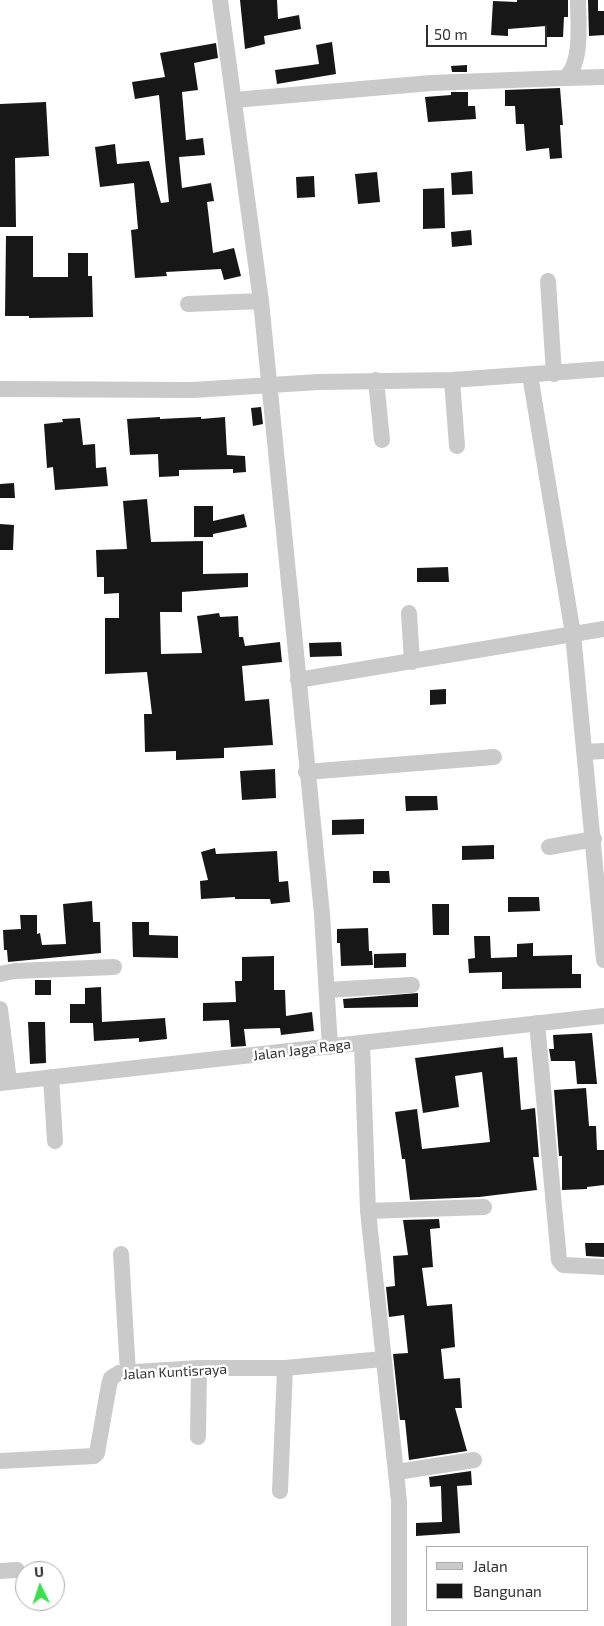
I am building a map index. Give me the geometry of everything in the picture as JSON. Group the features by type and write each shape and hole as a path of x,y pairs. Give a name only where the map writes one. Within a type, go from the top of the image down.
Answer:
{"street":[{"path":"220,0 261,301 279,506 322,914 330,1047"},
{"path":"565,78 572,72 576,61 578,0"},
{"path":"234,100 431,83 604,77"},
{"path":"548,280 554,374"},
{"path":"188,304 261,301"},
{"path":"0,389 192,390 376,380 452,380 604,369"},
{"path":"530,375 573,634 604,960"},
{"path":"376,380 382,440"},
{"path":"452,380 457,446"},
{"path":"408,613 412,662"},
{"path":"298,680 604,629"},
{"path":"585,752 604,751"},
{"path":"306,772 494,757"},
{"path":"549,847 594,839"},
{"path":"0,974 15,971 114,967"},
{"path":"327,990 412,984"},
{"path":"0,1009 4,1082"},
{"name":"Jalan Jaga Raga","path":"4,1082 604,1016"},
{"path":"537,1023 559,1260 562,1265 568,1267 604,1267"},
{"path":"362,1043 368,1211 397,1472 399,1626"},
{"path":"51,1077 55,1141"},
{"path":"368,1211 484,1207"},
{"path":"120,1254 128,1373"},
{"name":"Jalan Kuntisraya","path":"0,1461 94,1456 97,1453 111,1378 119,1373 199,1368 285,1368 383,1359"},
{"path":"198,1437 199,1368"},
{"path":"280,1491 285,1368"},
{"path":"397,1472 474,1460"},
{"path":"0,1571 15,1570"}],"building":[{"path":"240,0 277,0 278,19 299,15 301,29 264,36 265,44 245,49"},
{"path":"517,0 568,0 568,17 564,17 563,37 546,37 546,26 508,29 508,36 491,35 493,1 517,2"},
{"path":"588,0 598,0 598,11 604,11 604,35 589,36"},
{"path":"332,42 336,74 277,84 275,70 319,64 316,45"},
{"path":"216,43 218,58 194,63 198,90 182,92 186,140 203,138 205,155 179,157 182,188 211,183 214,201 207,202 213,253 234,248 241,276 224,280 221,269 166,272 167,276 135,278 131,230 138,229 134,183 100,187 95,147 115,144 117,164 149,161 161,203 169,202 159,95 135,99 132,82 165,77 160,53"},
{"path":"467,65 467,72 452,72 451,66"},
{"path":"560,88 563,125 560,125 562,158 550,159 549,148 526,151 524,124 516,124 515,106 505,106 505,90"},
{"path":"451,92 468,92 468,106 475,106 476,119 428,122 425,97 451,95"},
{"path":"46,102 49,156 15,158 16,227 0,227 0,104"},
{"path":"472,171 473,194 452,195 451,173"},
{"path":"377,172 380,202 358,204 355,174"},
{"path":"314,176 315,197 297,198 296,177"},
{"path":"444,188 445,228 423,229 423,189"},
{"path":"471,230 472,245 452,247 451,232"},
{"path":"6,236 33,236 33,277 68,277 68,253 88,253 88,276 92,276 93,317 29,318 29,316 5,316"},
{"path":"261,407 263,424 253,426 251,408"},
{"path":"160,417 160,419 201,417 201,419 225,417 227,455 245,456 246,472 233,473 233,469 179,470 179,476 159,477 158,454 130,455 127,419"},
{"path":"80,418 83,445 95,444 96,468 106,467 108,486 55,490 53,467 47,468 44,424 63,422 62,419"},
{"path":"14,483 15,498 0,498 0,484"},
{"path":"147,499 151,542 203,541 203,574 248,573 248,587 182,592 182,612 160,612 161,654 202,653 197,616 219,613 220,617 238,616 239,637 243,637 245,646 280,642 282,662 242,666 245,701 269,699 273,745 224,748 224,758 176,760 176,751 145,752 144,714 152,714 147,672 105,674 105,618 119,618 119,593 104,594 104,577 97,577 96,550 127,549 123,501"},
{"path":"194,506 213,506 213,521 244,514 247,527 213,534 213,537 194,537"},
{"path":"0,524 14,525 13,550 0,550"},
{"path":"448,567 449,582 417,582 417,568"},
{"path":"341,642 342,656 310,657 309,643"},
{"path":"446,689 446,704 430,705 430,690"},
{"path":"275,769 276,798 242,800 240,771"},
{"path":"405,796 437,796 438,810 406,811"},
{"path":"364,819 364,834 332,835 332,820"},
{"path":"494,845 494,859 462,860 462,846"},
{"path":"215,848 216,854 277,851 279,882 288,881 290,902 271,904 270,899 235,899 235,897 201,899 200,881 208,880 201,852"},
{"path":"373,871 389,871 390,883 373,883"},
{"path":"508,897 539,897 540,911 508,912"},
{"path":"92,901 93,922 100,922 101,953 8,962 7,950 4,950 3,930 21,929 20,915 37,915 37,934 40,933 42,945 66,944 63,904"},
{"path":"432,904 449,904 449,935 433,935"},
{"path":"132,922 149,922 149,935 178,936 178,958 133,957"},
{"path":"368,928 369,951 372,951 373,965 341,966 340,943 337,943 337,929"},
{"path":"474,936 490,936 491,958 517,957 517,944 533,943 533,956 572,955 572,974 581,974 581,988 502,989 502,972 469,973 468,959 475,958"},
{"path":"406,953 406,967 374,968 374,954"},
{"path":"274,956 274,990 285,990 286,1016 312,1012 314,1031 281,1035 280,1028 244,1029 246,1046 231,1047 229,1020 203,1021 203,1003 236,1002 235,981 242,981 242,957"},
{"path":"35,980 51,980 51,995 35,995"},
{"path":"101,987 102,1022 165,1018 167,1039 139,1042 139,1038 94,1041 93,1023 70,1023 70,1004 85,1004 85,988"},
{"path":"418,993 418,1007 344,1008 343,999"},
{"path":"28,1022 45,1022 46,1063 30,1064"},
{"path":"592,1033 597,1084 577,1084 575,1061 551,1061 549,1049 554,1049 553,1035"},
{"path":"503,1047 504,1058 517,1057 521,1110 535,1108 539,1157 533,1157 537,1190 479,1197 410,1200 405,1159 402,1159 395,1112 417,1109 422,1149 490,1142 482,1072 455,1076 459,1107 423,1113 415,1058"},
{"path":"586,1088 589,1126 596,1126 597,1150 604,1150 604,1185 587,1187 587,1189 562,1190 562,1156 559,1156 554,1090"},
{"path":"439,1219 440,1228 430,1229 433,1267 422,1268 427,1306 452,1304 455,1347 441,1349 444,1379 460,1378 462,1408 455,1408 467,1451 409,1460 405,1420 400,1420 393,1354 408,1353 404,1315 389,1317 386,1287 395,1286 393,1256 408,1255 403,1220"},
{"path":"585,1243 604,1243 604,1257 586,1256"},
{"path":"471,1471 472,1485 457,1486 460,1533 416,1536 416,1523 442,1522 441,1486 430,1487 429,1477"}]}
